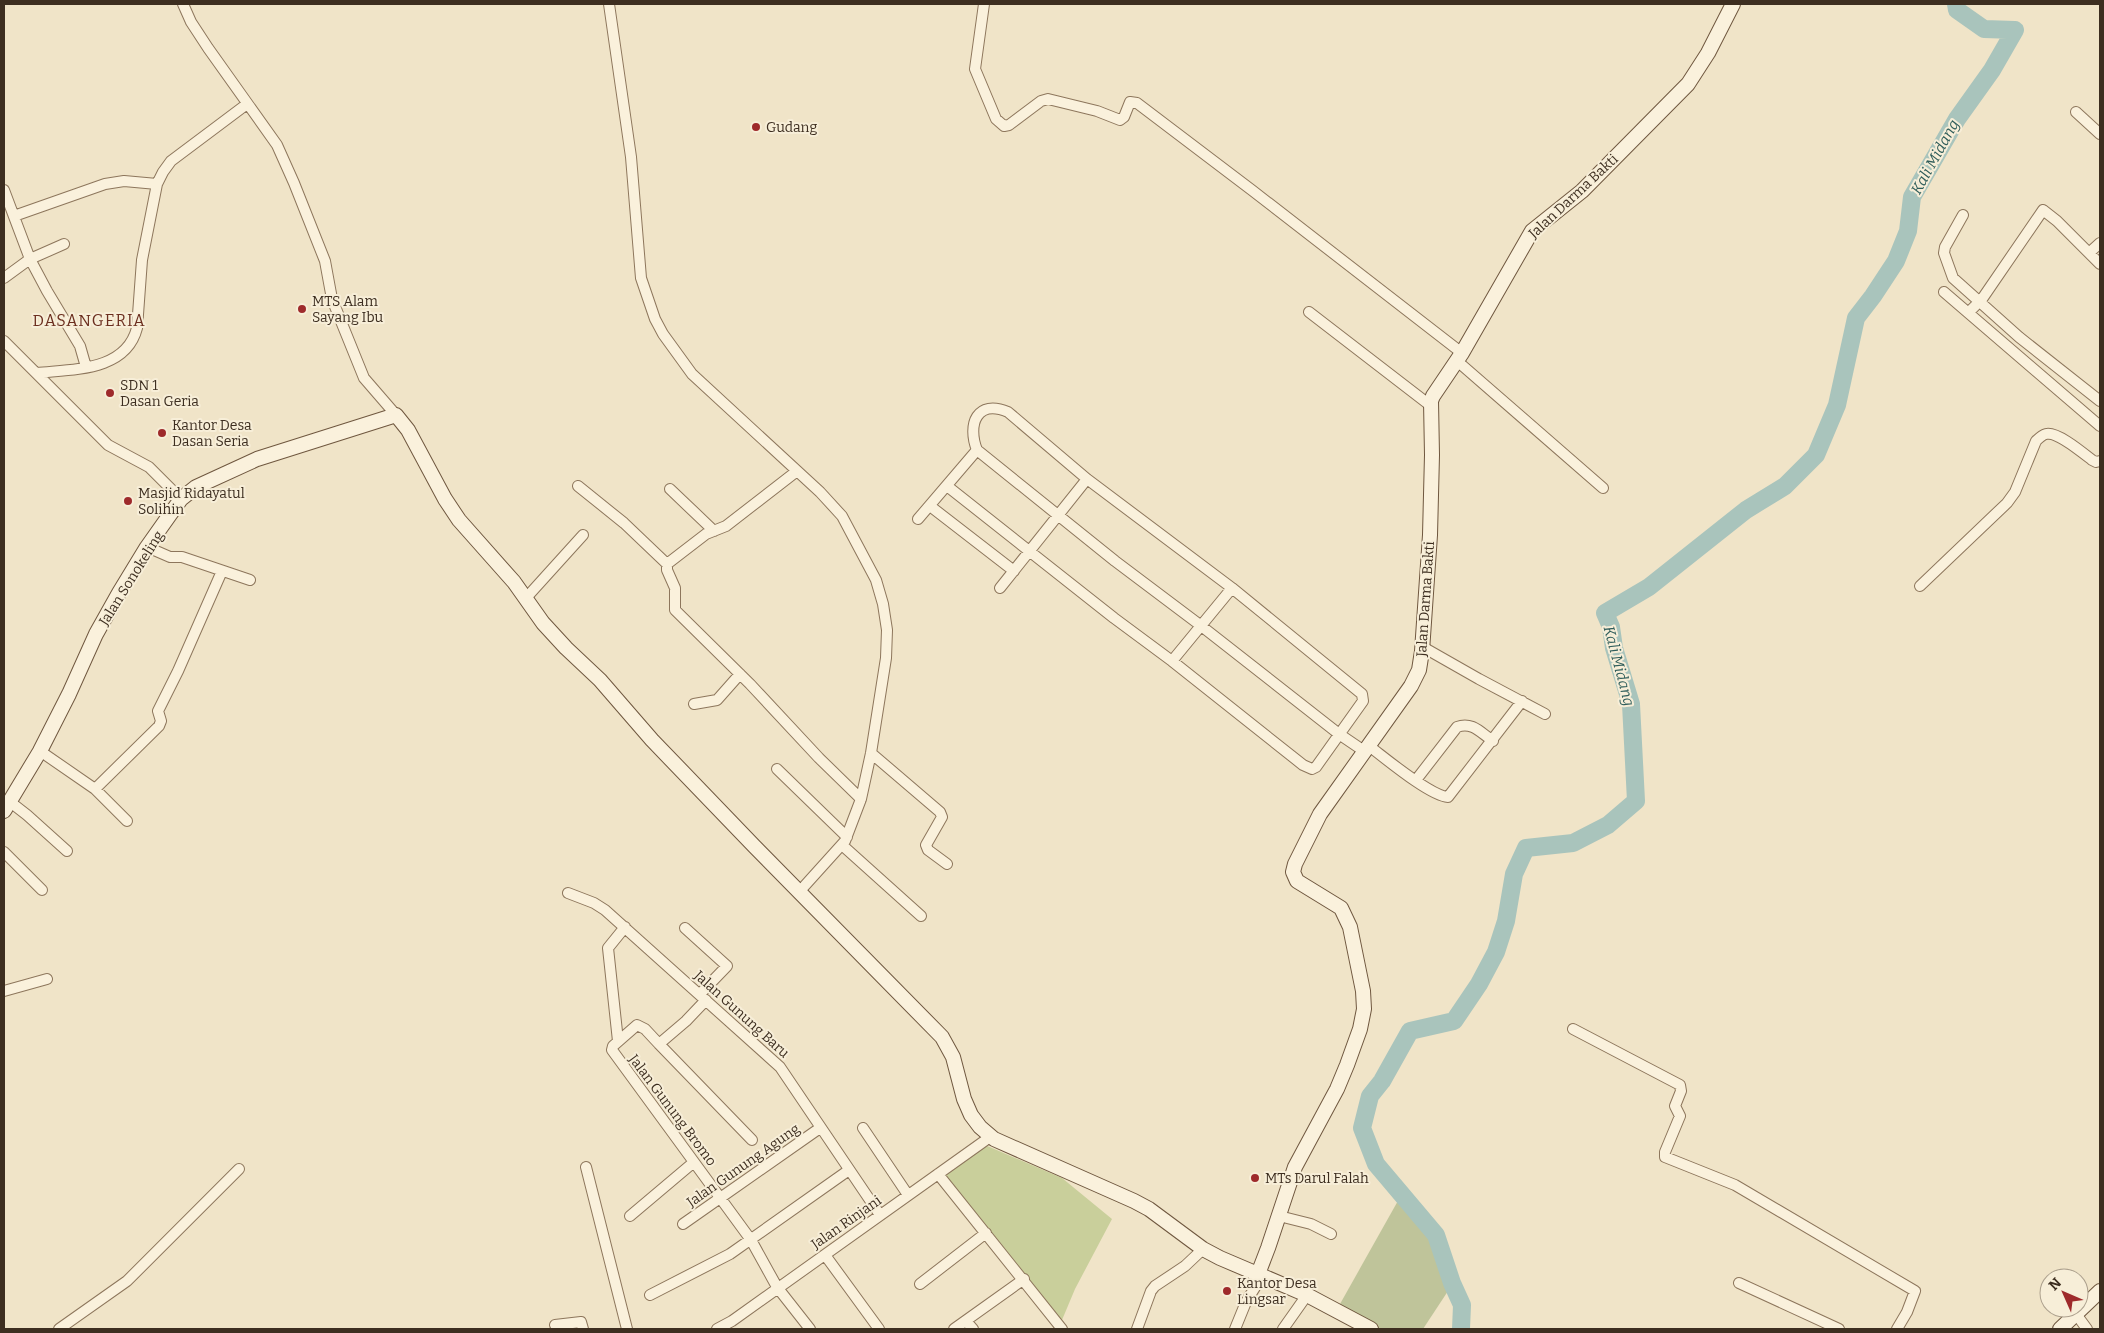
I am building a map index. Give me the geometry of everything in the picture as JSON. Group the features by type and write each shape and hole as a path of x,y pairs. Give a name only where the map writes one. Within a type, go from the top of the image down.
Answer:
{"street":[{"path":"182,4 191,22 277,146 325,261 332,300 364,378 393,416 408,430 445,499 459,520 514,582 542,622 561,644 600,680 652,740 942,1037 953,1057 967,1107 976,1121 990,1136 1149,1209 1203,1249 1307,1295 1371,1329"},
{"path":"609,4 631,157 641,278 647,300 663,334 692,374 833,504 842,516 876,580 882,598 886,620 887,644 871,753 861,800 845,841 799,892"},
{"path":"984,4 975,69 996,119 1001,124 1004,126 1009,125 1041,101 1048,99 1097,111 1120,120 1124,117 1130,102 1137,102 1253,191 1459,357 1603,488"},
{"name":"Jalan Darma Bakti","path":"1234,1329 1260,1275 1294,1167 1344,1074 1360,1029 1364,1009 1363,991 1350,927 1341,908 1297,881 1293,872 1297,857 1312,827 1411,686 1420,665 1430,536 1431,401 1436,390 1459,357 1532,231 1582,191 1688,84 1708,53 1733,4"},
{"path":"42,372 97,366 116,358 129,346 134,338 136,328 142,260 157,184 171,161 247,104"},
{"path":"2076,112 2100,134"},
{"path":"14,216 105,184 124,182 157,184"},
{"path":"4,190 30,259 80,346 81,368"},
{"path":"1969,312 1980,301 2042,210 2053,217 2100,264"},
{"path":"1963,215 1945,247 1945,259 1949,272 1956,282 2019,337 2100,401"},
{"path":"2089,253 2100,242"},
{"path":"4,278 30,259 64,244"},
{"path":"1944,292 2001,342 2071,399 2100,426"},
{"path":"1310,312 1431,406"},
{"path":"4,341 42,372 108,445 148,467 181,499"},
{"path":"947,486 1308,768 1316,767 1339,734 1363,701 1362,694 1232,588 1087,479 1016,418 995,407 985,409 976,418 973,439 977,450 1115,561 1339,734 1367,748 1437,793 1448,797 1522,701"},
{"name":"Jalan Sonokeling","path":"7,806 40,751 66,701 96,634 147,547 181,499 196,488 243,464 393,416"},
{"path":"1920,586 2015,492 2036,441 2040,437 2046,434 2055,435 2096,462 2100,461"},
{"path":"918,519 977,450"},
{"path":"667,564 706,534 726,526 797,471"},
{"path":"1000,588 1087,479"},
{"path":"578,486 630,528 667,564 667,570 675,588 675,610 740,674 861,800"},
{"path":"670,489 714,530"},
{"path":"930,506 1014,571"},
{"path":"526,598 583,535"},
{"path":"147,547 170,557 182,557 250,580"},
{"path":"95,789 159,726 161,721 158,711 178,671 222,571"},
{"path":"1172,661 1232,588"},
{"path":"1422,646 1478,679 1545,714"},
{"path":"694,704 717,700 740,674"},
{"path":"1416,780 1457,727 1463,724 1473,727 1493,741"},
{"path":"40,751 95,789 127,822"},
{"path":"871,753 940,812 942,817 940,822 926,845 928,850 947,864"},
{"path":"777,769 845,841 921,916"},
{"path":"7,806 27,814 66,851"},
{"path":"4,852 42,890"},
{"name":"Jalan Gunung Baru","path":"568,893 600,906 780,1067 880,1215"},
{"path":"618,1041 608,948 625,927"},
{"path":"685,928 727,966 686,1021 658,1044 752,1140"},
{"path":"4,991 47,979"},
{"name":"Jalan Gunung Bromo","path":"658,1044 646,1029 637,1025 613,1046 612,1052 721,1197 751,1240 778,1287 810,1329"},
{"path":"1573,1029 1681,1087 1675,1106 1680,1116 1665,1152 1665,1157 1735,1185 1914,1291 1907,1312 1897,1329"},
{"name":"Jalan Gunung Agung","path":"683,1224 820,1128"},
{"path":"863,1128 908,1195"},
{"name":"Jalan Rinjani","path":"717,1329 732,1321 990,1136"},
{"path":"630,1216 694,1162"},
{"path":"586,1167 627,1329"},
{"path":"59,1329 127,1281 239,1168"},
{"path":"650,1295 730,1254 849,1170"},
{"path":"938,1174 1062,1329"},
{"path":"1279,1216 1311,1224 1331,1234"},
{"path":"920,1284 986,1233"},
{"path":"1137,1329 1151,1291 1155,1286 1185,1266 1203,1249"},
{"path":"825,1255 879,1329"},
{"path":"954,1329 970,1325 1024,1280"},
{"path":"1739,1283 1839,1329"},
{"path":"2089,1302 2100,1291"},
{"path":"1283,1329 1307,1295"},
{"path":"2060,1329 2072,1318"},
{"path":"2079,1318 2087,1329"},
{"path":"556,1325 581,1322 583,1329"}],"green space":[{"path":"985,1145 1062,1178 1112,1219 1075,1289 1062,1320 943,1172"},
{"path":"1399,1199 1433,1239 1450,1288 1423,1329 1379,1329 1340,1304"}],"waterway":[{"name":"Kali Midang","path":"1461,1329 1462,1305 1452,1283 1436,1235 1376,1164 1362,1128 1370,1096 1382,1081 1410,1031 1454,1021 1479,984 1496,952 1506,921 1514,874 1526,848 1573,843 1608,825 1636,801 1631,704 1614,648 1611,627 1605,613 1649,587 1746,510 1785,486 1816,455 1837,405 1856,318 1896,261 1908,231 1912,197 1957,119 1992,70 2015,30 1984,29 1957,10 1956,4"}],"place":[{"name":"Gudang","path":"756,127"},
{"name":"MTS Alam Sayang Ibu","path":"302,309"},
{"name":"SDN 1 Dasan Geria","path":"110,393"},
{"name":"Kantor Desa Dasan Seria","path":"162,433"},
{"name":"Masjid Ridayatul Solihin","path":"128,501"},
{"name":"MTs Darul Falah","path":"1255,1178"},
{"name":"Kantor Desa Lingsar","path":"1227,1291"}],"district":[{"name":"DASANGERIA","path":"89,320"}]}
